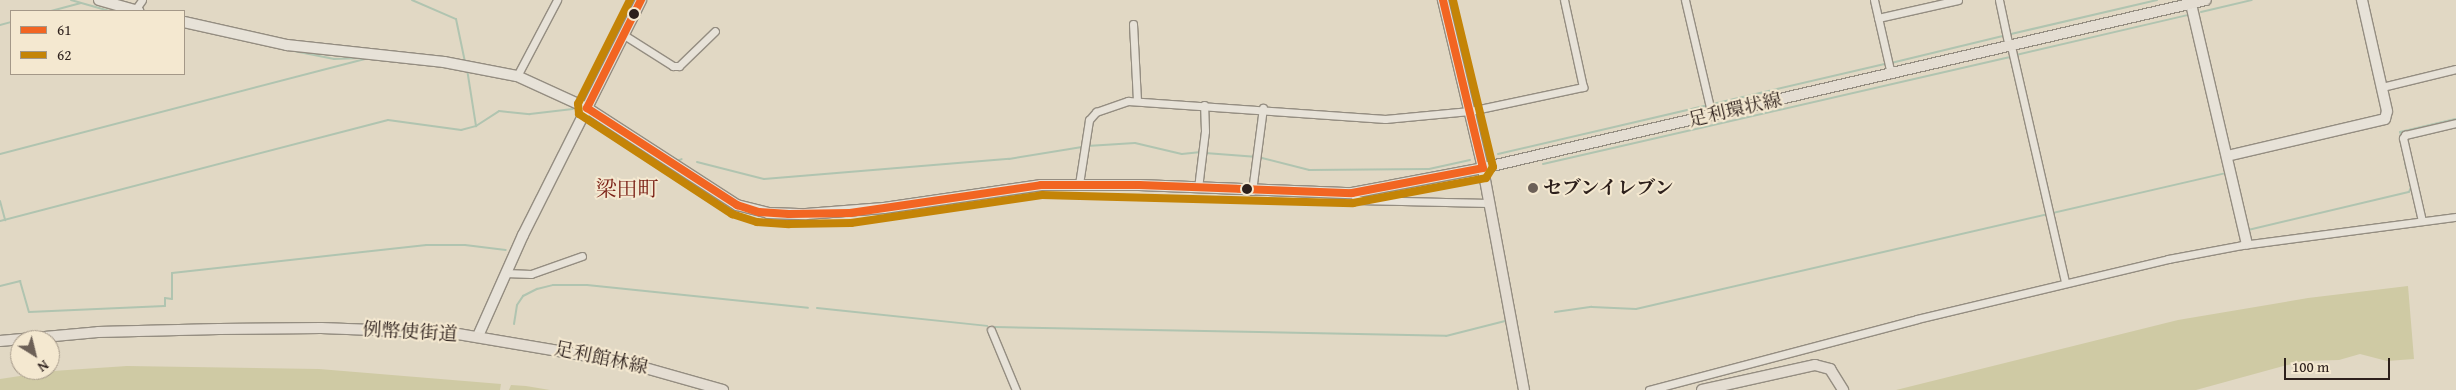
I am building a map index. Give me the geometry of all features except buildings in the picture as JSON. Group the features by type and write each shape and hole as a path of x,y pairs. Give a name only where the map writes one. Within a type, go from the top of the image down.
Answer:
{"main road":[{"name":"足利環状線","path":"1483,168 1891,74 2190,2 2206,0"},
{"path":"1483,168 1524,390"},
{"name":"例幣使街道","path":"0,341 98,332 219,329 331,328 478,336"},
{"name":"足利館林線","path":"478,336 624,362 723,390"},
{"path":"1702,390 1815,365 1826,367 1836,375 1843,390"}],"street":[{"path":"99,0 133,10"},
{"path":"517,76 557,0"},
{"name":"例幣使街道","path":"478,336 505,273 641,0"},
{"path":"185,22 287,46 444,62 517,76 587,108 720,196 758,212 850,212 1008,188 1080,184 1352,193 1392,188 1483,168 1443,0"},
{"path":"1080,184 1088,120 1096,112 1137,100 1263,108 1376,119 1470,111 1583,88 1564,0"},
{"path":"1685,0 1712,116"},
{"path":"1874,0 1891,74"},
{"path":"1878,18 1958,0"},
{"path":"1999,0 2065,282"},
{"path":"2227,156 2385,119 2387,111 2362,0"},
{"path":"2190,2 2247,244"},
{"path":"1133,24 1137,100"},
{"path":"624,35 673,66 679,66 715,30"},
{"path":"2382,87 2456,69"},
{"path":"1198,188 1205,131 1204,104"},
{"path":"1252,191 1263,108"},
{"path":"2422,221 2403,138 2405,135 2456,123"},
{"path":"1352,193 1351,196 1358,200 1490,203"},
{"path":"1649,390 2065,282 2247,244 2456,217"},
{"path":"505,273 531,274 582,256"},
{"path":"991,330 1016,390"}],"shaded area":[{"path":"2408,286 2414,359 2387,361 2360,354 2339,360 2302,361 2196,390 1896,390 2178,320 2308,298"},
{"path":"127,366 319,369 501,384 500,390 0,390 0,379 10,377 10,380 60,380 60,371"},
{"path":"511,385 526,386 550,390 509,390"}],"waterway":[{"path":"71,0 106,10"},
{"path":"412,0 456,19 465,62"},
{"path":"2011,34 2157,0"},
{"path":"2201,12 2252,0"},
{"path":"55,10 81,3"},
{"path":"2016,55 2188,15"},
{"path":"0,25 10,22"},
{"path":"185,27 202,31"},
{"path":"1891,63 2003,36"},
{"path":"294,51 334,59 361,58"},
{"path":"1543,164 2009,57"},
{"path":"0,154 369,58"},
{"path":"1498,154 1886,64"},
{"path":"467,69 476,126"},
{"path":"0,221 388,120 461,130 476,126 499,111 530,114 573,109"},
{"path":"2406,168 2400,132 2456,119"},
{"path":"1087,146 1135,143 1182,154 1201,152"},
{"path":"697,162 764,179 1009,159 1082,147"},
{"path":"1205,153 1258,157 1309,170 1429,169 1470,160"},
{"path":"677,161 682,159"},
{"path":"1555,312 1592,307 1636,309 2226,173"},
{"path":"2248,230 2409,192 2411,187"},
{"path":"0,201 5,220"},
{"path":"0,286 20,281 29,312 165,306 165,298 172,299 172,273 426,245 465,245 506,250"},
{"path":"514,324 517,305 523,296 537,289 553,285 587,285 808,308"},
{"path":"817,308 987,326"},
{"path":"995,327 1446,336 1505,321"}],"transit line":[{"name":"62","path":"630,0 578,104 579,114 732,214 757,222 789,224 851,223 1042,195 1353,203 1486,178 1493,167 1453,0"},
{"name":"61","path":"641,0 587,108 737,205 759,212 789,214 850,213 1041,185 1139,185 1352,193 1483,168 1443,0"}],"place":[{"name":"セブンイレブン","path":"1533,188"}],"district":[{"name":"梁田町","path":"627,189"}]}
